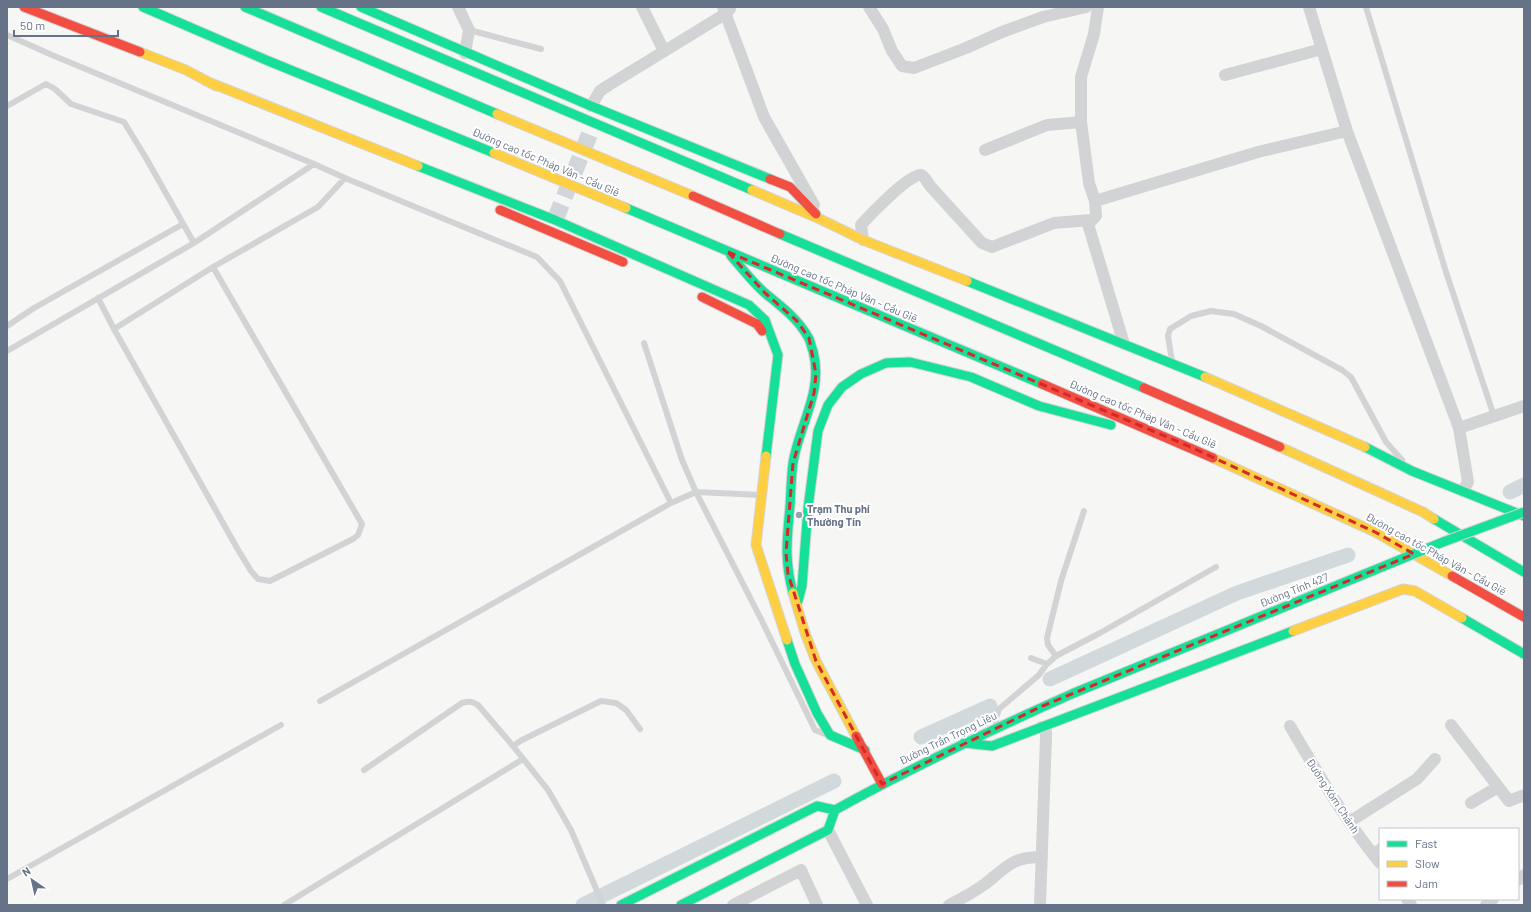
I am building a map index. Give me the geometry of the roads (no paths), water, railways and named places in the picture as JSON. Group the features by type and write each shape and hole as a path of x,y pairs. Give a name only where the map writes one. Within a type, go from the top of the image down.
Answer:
{"main road":[{"path":"24,7 186,70 263,114"},
{"name":"Đường cao tốc Pháp Vân - Cầu Giẽ","path":"143,7 498,154 1186,445 1375,532 1524,617"},
{"path":"245,7 1211,416 1423,512 1524,572"},
{"path":"321,7 822,220 863,240 1172,363 1351,440 1412,471 1508,511 1524,516"},
{"path":"360,7 591,106 790,187 822,220"},
{"path":"206,81 554,220 749,305 765,320 778,355 756,545 795,664 817,713 830,735 865,750"},
{"path":"341,145 441,185"},
{"path":"492,207 630,266"},
{"path":"728,252 765,294 797,321 809,338 814,356 816,374 814,393 799,437 793,463 786,553 788,574 805,633 816,662 865,750 882,784"},
{"path":"696,294 757,324 778,355"},
{"path":"797,602 802,586 808,508 818,431 825,411 842,388 861,374 886,363 910,362 972,377 1039,406 1186,445"},
{"name":"Đường Tỉnh 427","path":"1074,693 1443,542 1524,512"},
{"path":"964,743 992,746 1403,589 1415,591 1524,654"},
{"name":"Đường Trần Trọng Liêu","path":"835,810 882,784 964,743 1074,693"},
{"path":"621,905 817,806 835,810 828,830 681,905"}],"street":[{"path":"458,7 469,30 466,53"},
{"path":"642,7 664,51"},
{"path":"869,7 883,29 892,50 902,66 914,68 1043,17 1086,7"},
{"path":"1098,7 1094,34 1081,77 1081,122 1089,183 1095,201 1096,216 1088,224 1124,344"},
{"path":"1309,7 1347,131 1459,428 1468,482 1463,491"},
{"path":"591,106 600,91 664,51 726,9 764,117 822,220"},
{"path":"1225,75 1322,49"},
{"path":"984,150 1047,125 1081,122"},
{"path":"1095,201 1258,152 1347,131"},
{"path":"863,240 861,225 882,202 907,182 920,175 924,177 931,187 982,243 992,247 1054,223 1091,220"},
{"path":"1459,428 1524,406"},
{"path":"1452,725 1510,801 1524,795"},
{"name":"Đường Xóm Chánh","path":"1290,726 1328,791 1349,822 1376,849 1379,860"},
{"path":"1040,905 1046,737 1046,732 1041,727"},
{"path":"1349,822 1416,778 1435,759"},
{"path":"1471,803 1498,787"},
{"path":"828,830 867,905"},
{"path":"949,905 983,885 1009,864 1030,857 1042,857"},
{"path":"739,904 801,870 817,905"}],"lane":[{"path":"1366,7 1446,272 1494,416"},
{"path":"469,30 541,49"},
{"path":"7,35 537,258 560,281 672,503"},
{"path":"7,106 46,84 56,89 71,104 124,122 194,243"},
{"path":"7,351 194,243 314,164"},
{"path":"114,329 213,268 318,207 345,178"},
{"path":"7,326 34,308 183,224"},
{"path":"98,298 237,548 251,571 258,579 270,581 353,539 358,535 362,524 213,268"},
{"path":"1172,363 1168,336 1170,330 1191,316 1211,310 1234,314 1254,323 1342,370 1350,376 1386,442 1412,471"},
{"path":"644,343 682,460 696,492 761,619 815,730 830,735"},
{"path":"320,701 672,503 696,492 761,495"},
{"path":"1056,656 1048,645 1047,638 1061,581 1084,511"},
{"path":"1508,511 1524,522"},
{"path":"996,728 996,718 999,709 1039,676 1046,664 1056,656 1100,633 1216,567"},
{"path":"1031,658 1046,664"},
{"path":"364,770 462,703 468,701 473,702 478,705 513,746 548,790 571,830 603,905"},
{"path":"513,746 522,740 601,702 616,703 626,710 640,729"},
{"path":"7,879 281,725"},
{"path":"284,905 523,760"}],"waterway":[{"path":"1510,492 1524,485"},
{"path":"1050,679 1237,593 1348,555"},
{"path":"921,737 990,706"},
{"path":"583,905 834,781"}],"tunnel":[{"path":"555,220 594,123"}],"place":[{"name":"Trạm Thu phí Thường Tín","path":"799,515"}]}
